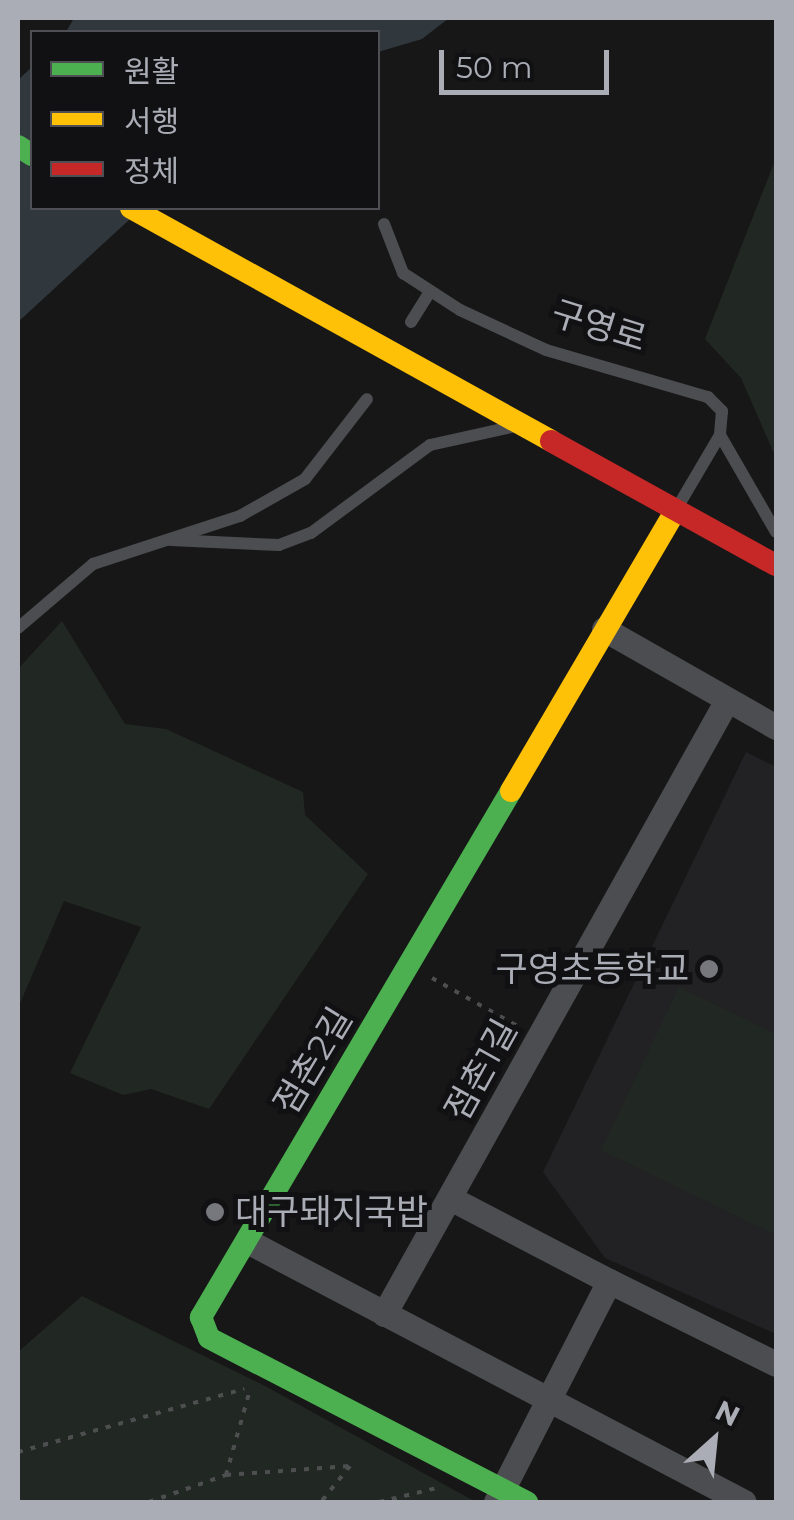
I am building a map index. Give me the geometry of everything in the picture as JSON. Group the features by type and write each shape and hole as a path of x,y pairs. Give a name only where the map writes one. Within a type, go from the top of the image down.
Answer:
{"street":[{"path":"134,210 776,565"},
{"name":"점촌2길","path":"528,1502 499,1496 209,1338 201,1317 676,511"},
{"path":"604,629 776,727"},
{"name":"점촌1길","path":"384,1314 727,700"},
{"path":"450,1198 776,1364"},
{"path":"246,1241 744,1502"},
{"path":"499,1496 546,1398 610,1281"}],"lane":[{"name":"구영로","path":"384,224 403,273 430,291 546,350 708,398 722,411 720,435"},
{"path":"412,322 430,291"},
{"path":"18,628 94,564 240,516 305,479 367,398"},
{"path":"164,539 279,545 311,533 430,445 524,425"},
{"path":"676,511 720,435 776,532"}],"path":[{"path":"410,966 539,1038"},
{"path":"226,1475 250,1389 268,1370"},
{"path":"18,1452 250,1389"},
{"path":"148,1502 226,1475 350,1466 321,1502"}],"shaded area":[{"path":"74,18 449,18 422,39 380,51 380,30 67,30"},
{"path":"30,69 30,210 140,210 18,322 18,80"},
{"path":"776,158 776,458 741,378 705,339"},
{"path":"62,621 125,724 166,729 303,792 305,815 368,874 209,1109 151,1089 123,1095 70,1073 141,927 64,901 18,1008 18,669"},
{"name":"구영초등학교","path":"746,752 776,767 776,1334 605,1258 543,1172"},
{"path":"679,987 776,1034 776,1235 601,1150"},
{"path":"82,1296 265,1386 476,1502 18,1502 18,1352"}],"traffic: fast":[{"path":"18,146 30,154"},
{"path":"511,791 201,1317 209,1338 527,1502"}],"traffic: slow":[{"path":"135,210 551,441"},
{"path":"511,791 675,511"}],"traffic: jam":[{"path":"551,441 776,565"}],"place":[{"name":"구영초등학교","path":"709,969"},
{"name":"대구돼지국밥","path":"215,1212"}]}
